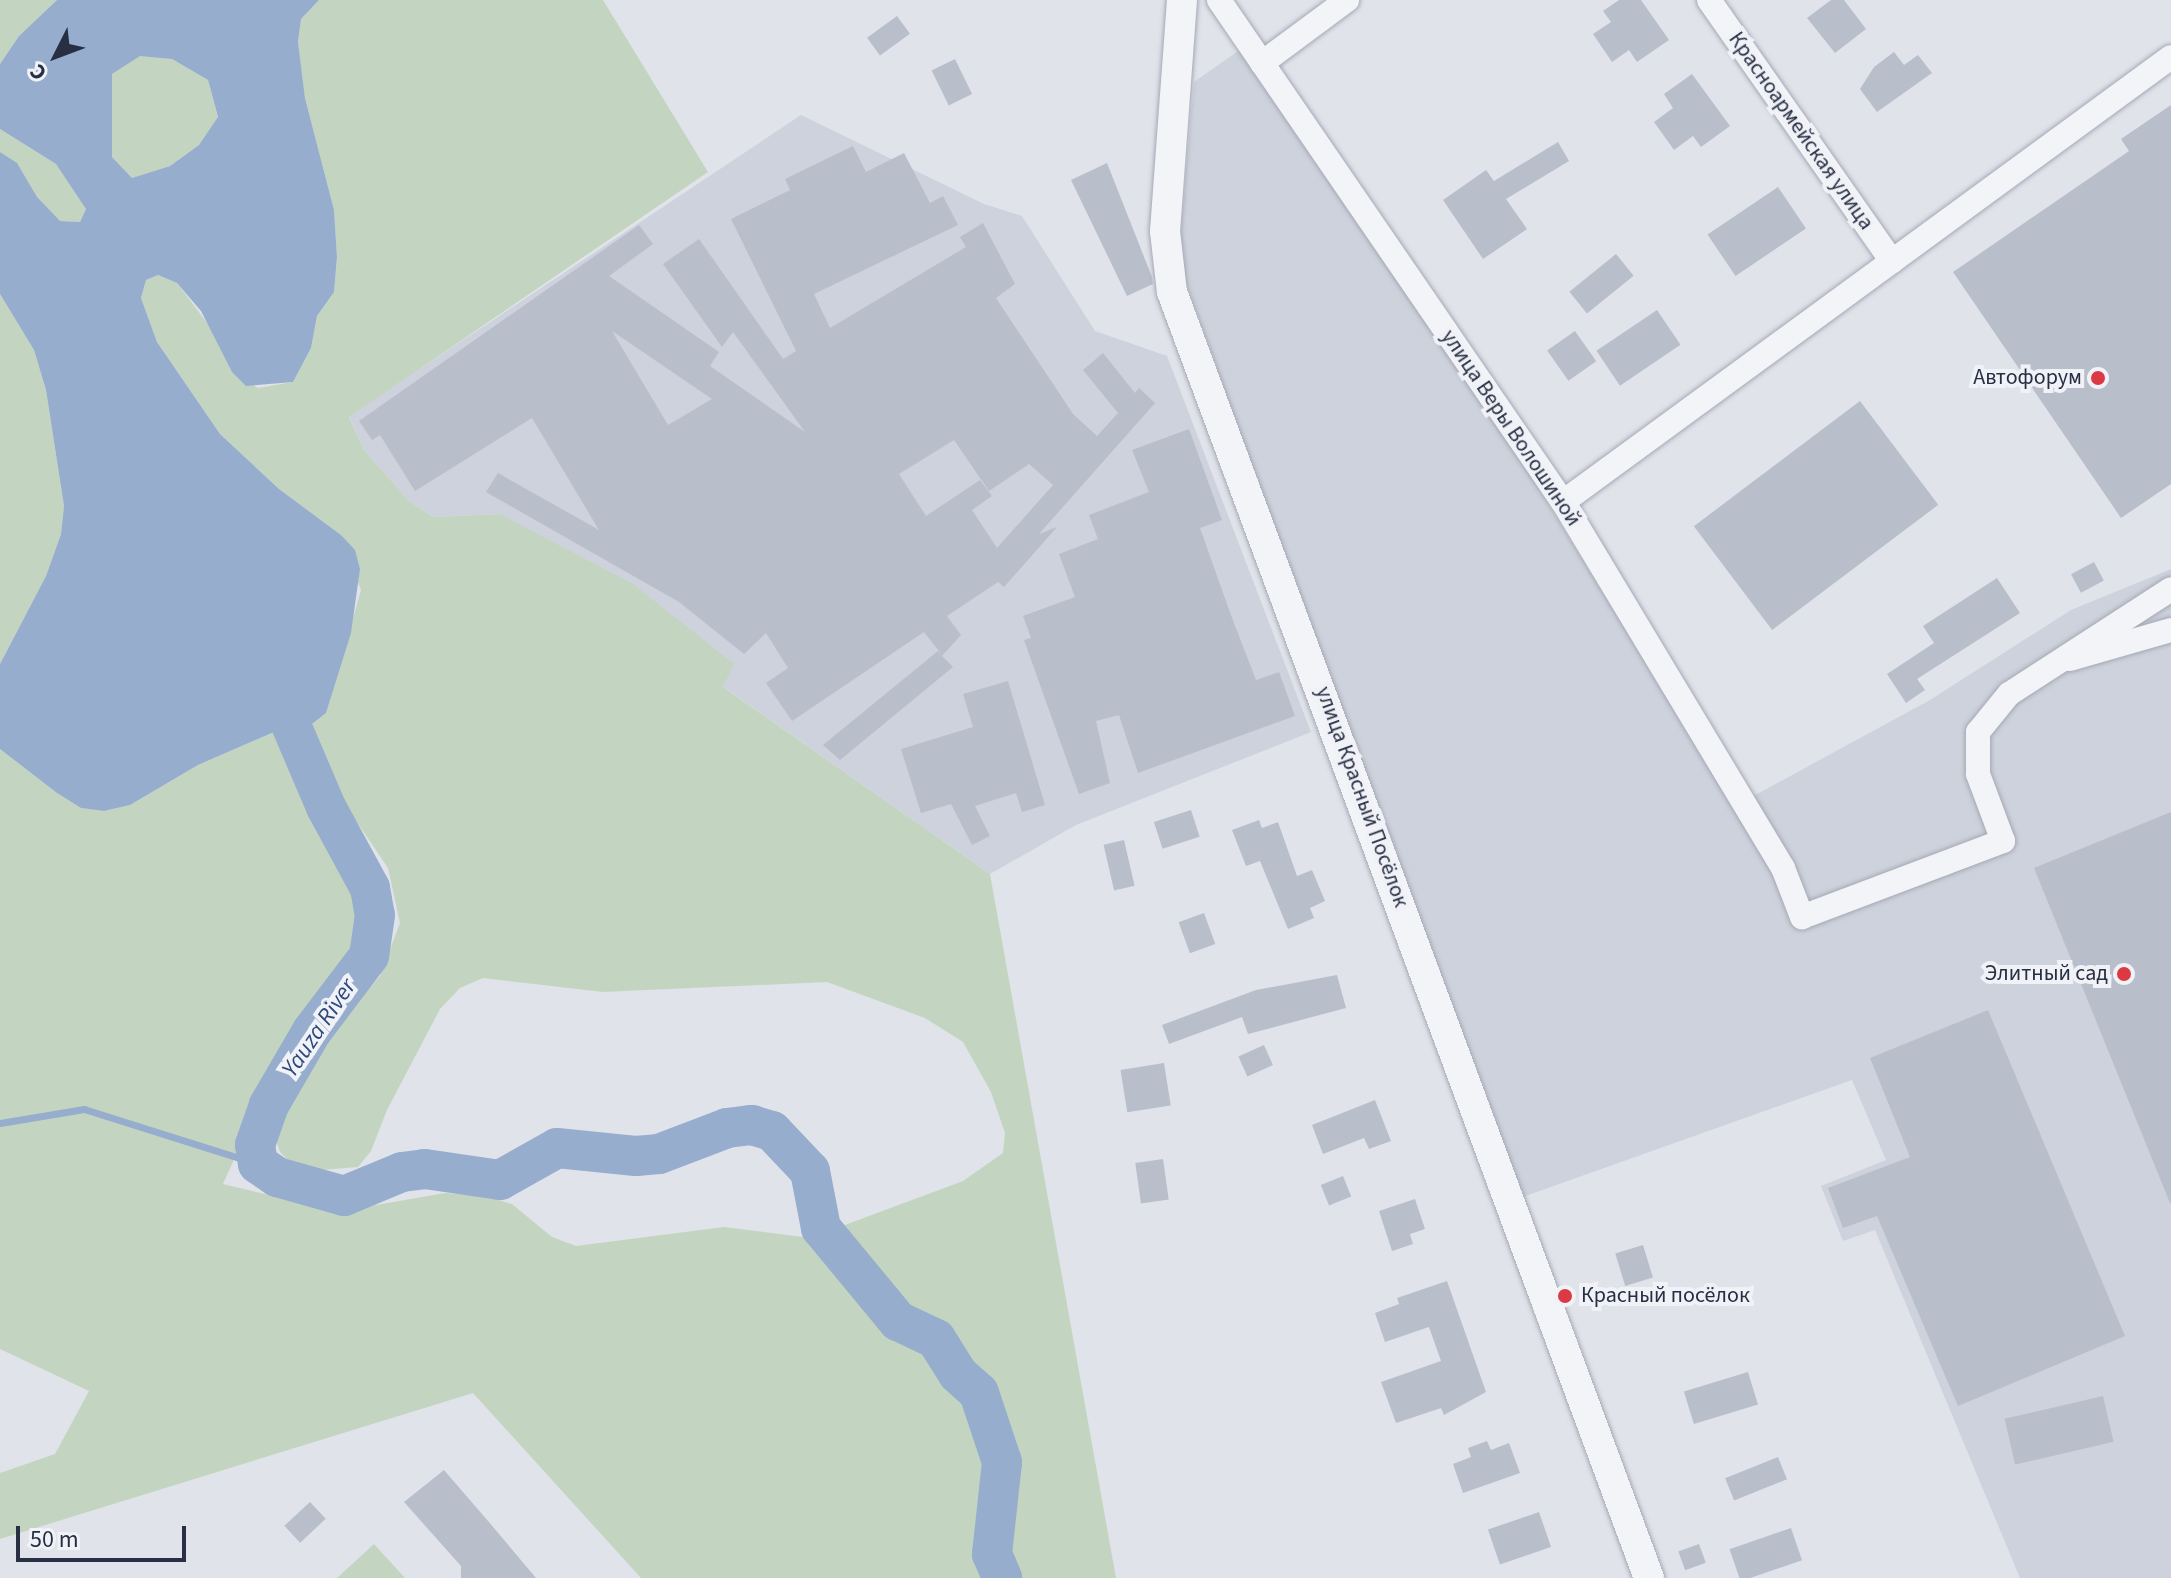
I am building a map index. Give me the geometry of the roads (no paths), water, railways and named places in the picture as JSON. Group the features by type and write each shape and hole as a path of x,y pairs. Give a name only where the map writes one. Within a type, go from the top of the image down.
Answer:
{"street":[{"name":"улица Красный Посёлок","path":"1182,0 1165,231 1172,292 1649,1578"},
{"name":"улица Веры Волошиной","path":"1219,0 1563,502 1783,868 1802,917 2003,841 1978,774 1978,732 2009,694 2052,663"},
{"path":"1262,63 1347,0"},
{"name":"Красноармейская улица","path":"1709,0 1892,261"},
{"path":"1563,502 2171,57"},
{"path":"2052,663 2171,589"},
{"path":"2052,663 2171,630"}],"water":[{"path":"57,0 319,0 301,19 298,42 305,98 334,210 337,257 334,292 317,316 311,348 293,382 246,386 232,372 201,311 177,283 158,275 146,280 141,298 157,342 220,434 279,489 341,535 355,550 360,569 351,633 326,713 312,724 274,732 198,765 130,805 104,811 81,808 0,749 0,664 46,576 61,534 64,506 46,390 34,350 0,294 0,152 17,163 37,197 60,221 80,222 86,209 56,164 0,129 0,64 19,36","holes":["140,56 172,59 208,80 218,117 199,145 170,166 132,178 112,157 112,74"]}],"waterway":[{"name":"Yauza River","path":"271,678 326,807 370,888 375,915 369,956 312,1031 269,1105 255,1145 258,1164 277,1177 344,1196 402,1172 425,1169 500,1180 557,1148 636,1156 659,1154 727,1128 752,1125 772,1131 810,1171 821,1228 898,1321 936,1339 958,1374 979,1393 1002,1462 992,1554 1002,1578"},
{"path":"0,1123 84,1109 258,1164"}],"place":[{"name":"Автофорум","path":"2098,378"},
{"name":"Элитный сад","path":"2124,974"},
{"name":"Красный посёлок","path":"1565,1296"}]}
